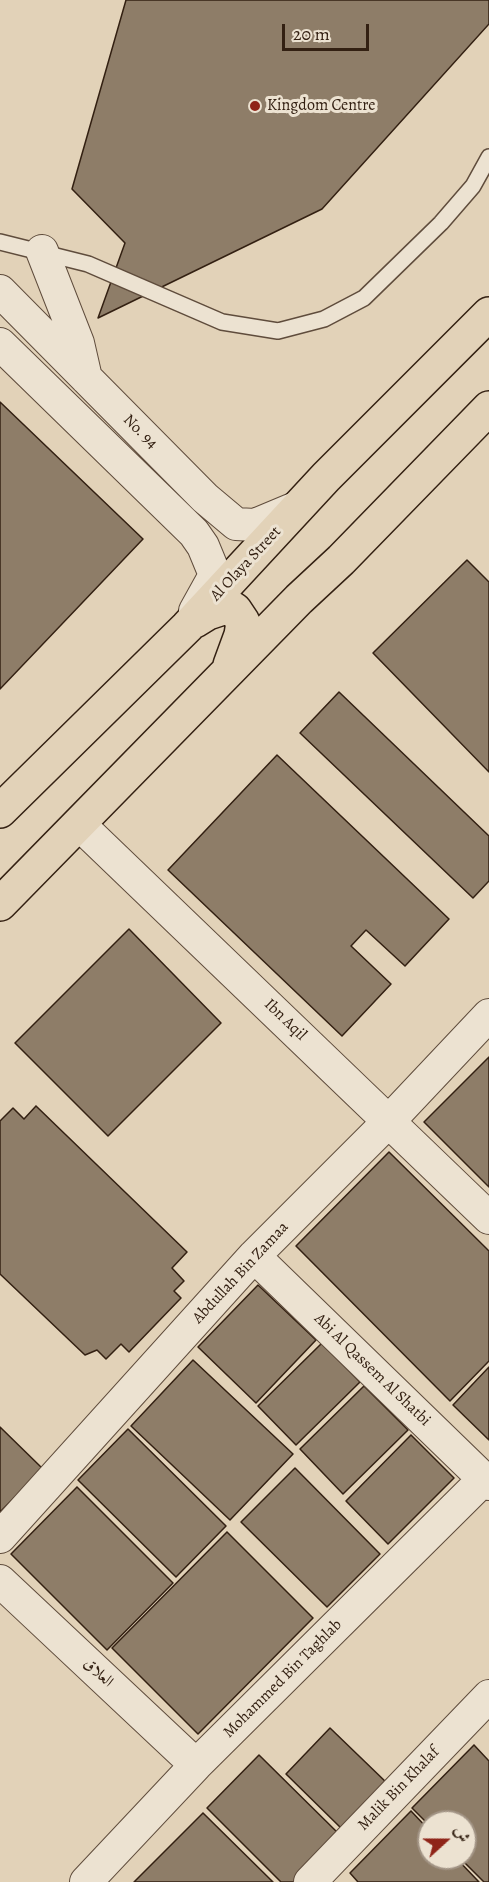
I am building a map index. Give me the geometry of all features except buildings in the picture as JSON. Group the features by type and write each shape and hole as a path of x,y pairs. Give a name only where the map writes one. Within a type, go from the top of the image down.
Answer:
{"main road":[{"name":"Al Olaya Street","path":"0,811 187,627 298,507 489,314"},
{"path":"0,904 489,408"},
{"path":"187,627 208,612 229,606 235,610 243,622 241,635 227,672"}],"street":[{"path":"42,251 78,343 87,378"},
{"name":"No. 94","path":"0,291 205,498 236,524 255,525 298,507"},
{"path":"0,344 194,533 203,546 215,575 187,627"},
{"name":"Ibn Aqil","path":"79,824 489,1218"},
{"name":"Abdullah Bin Zamaa","path":"0,1537 254,1256 389,1121 489,1015"},
{"name":"Abi Al Qassem Al Shatbi","path":"254,1256 486,1482"},
{"name":"Mohammed Bin Taghlab","path":"86,1882 196,1765 486,1482"},
{"name":"العلاق","path":"0,1581 196,1765"},
{"name":"Malik Bin Khalaf","path":"310,1882 489,1696"}],"lane":[{"path":"0,242 88,264 222,322 278,331 324,319 364,298 447,216 473,186 489,157"}],"place":[{"name":"Kingdom Centre","path":"255,106"}]}
